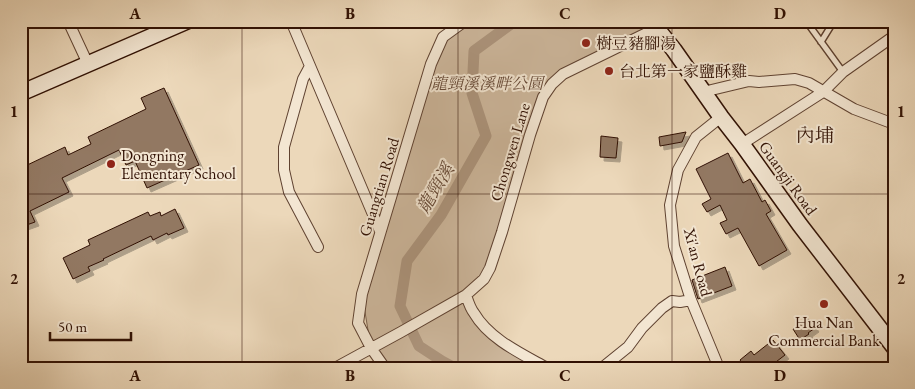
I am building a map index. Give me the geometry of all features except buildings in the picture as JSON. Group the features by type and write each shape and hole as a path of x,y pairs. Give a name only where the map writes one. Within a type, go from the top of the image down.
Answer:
{"main road":[{"path":"21,93 187,21"},
{"name":"Guangji Road","path":"658,24 721,117 800,225 894,348"}],"street":[{"path":"68,21 88,64"},
{"path":"291,21 380,231"},
{"name":"Guangtian Road","path":"385,368 370,348 358,323 362,294 431,64 443,37 465,21"},
{"name":"Chongwen Lane","path":"335,368 466,295 484,279 490,268 502,232 543,97 552,84 563,74 658,24"},
{"path":"742,144 823,92 843,72 894,36"},
{"path":"310,66 303,79 284,147 284,170 289,192 318,247"},
{"path":"703,92 749,81 759,82 795,78 809,83 854,109 894,124"},
{"name":"Xi'an Road","path":"719,368 691,300 674,246 670,205 678,170 696,137 721,117"},
{"path":"466,295 474,314 493,336 547,368"},
{"path":"602,368 628,347 642,328 662,308 672,301 691,300"}],"lane":[{"path":"806,21 843,72"},
{"path":"821,42 834,21"},
{"path":"880,21 894,26"}],"green space":[{"name":"龍頸溪溪畔公園","path":"465,21 670,21 660,30 563,74 543,97 490,268 466,295 493,336 547,368 385,368 371,348 362,294 443,37"}],"waterway":[{"name":"龍頸溪","path":"455,368 419,346 400,306 407,261 441,215 486,136 472,93 474,51 515,21"}],"place":[{"name":"樹豆豬腳湯","path":"586,43"},
{"name":"台北第一家鹽酥雞","path":"609,71"},
{"name":"Dongning Elementary School","path":"111,164"},
{"name":"Hua Nan Commercial Bank","path":"824,304"}],"district":[{"name":"內埔","path":"815,135"}]}
